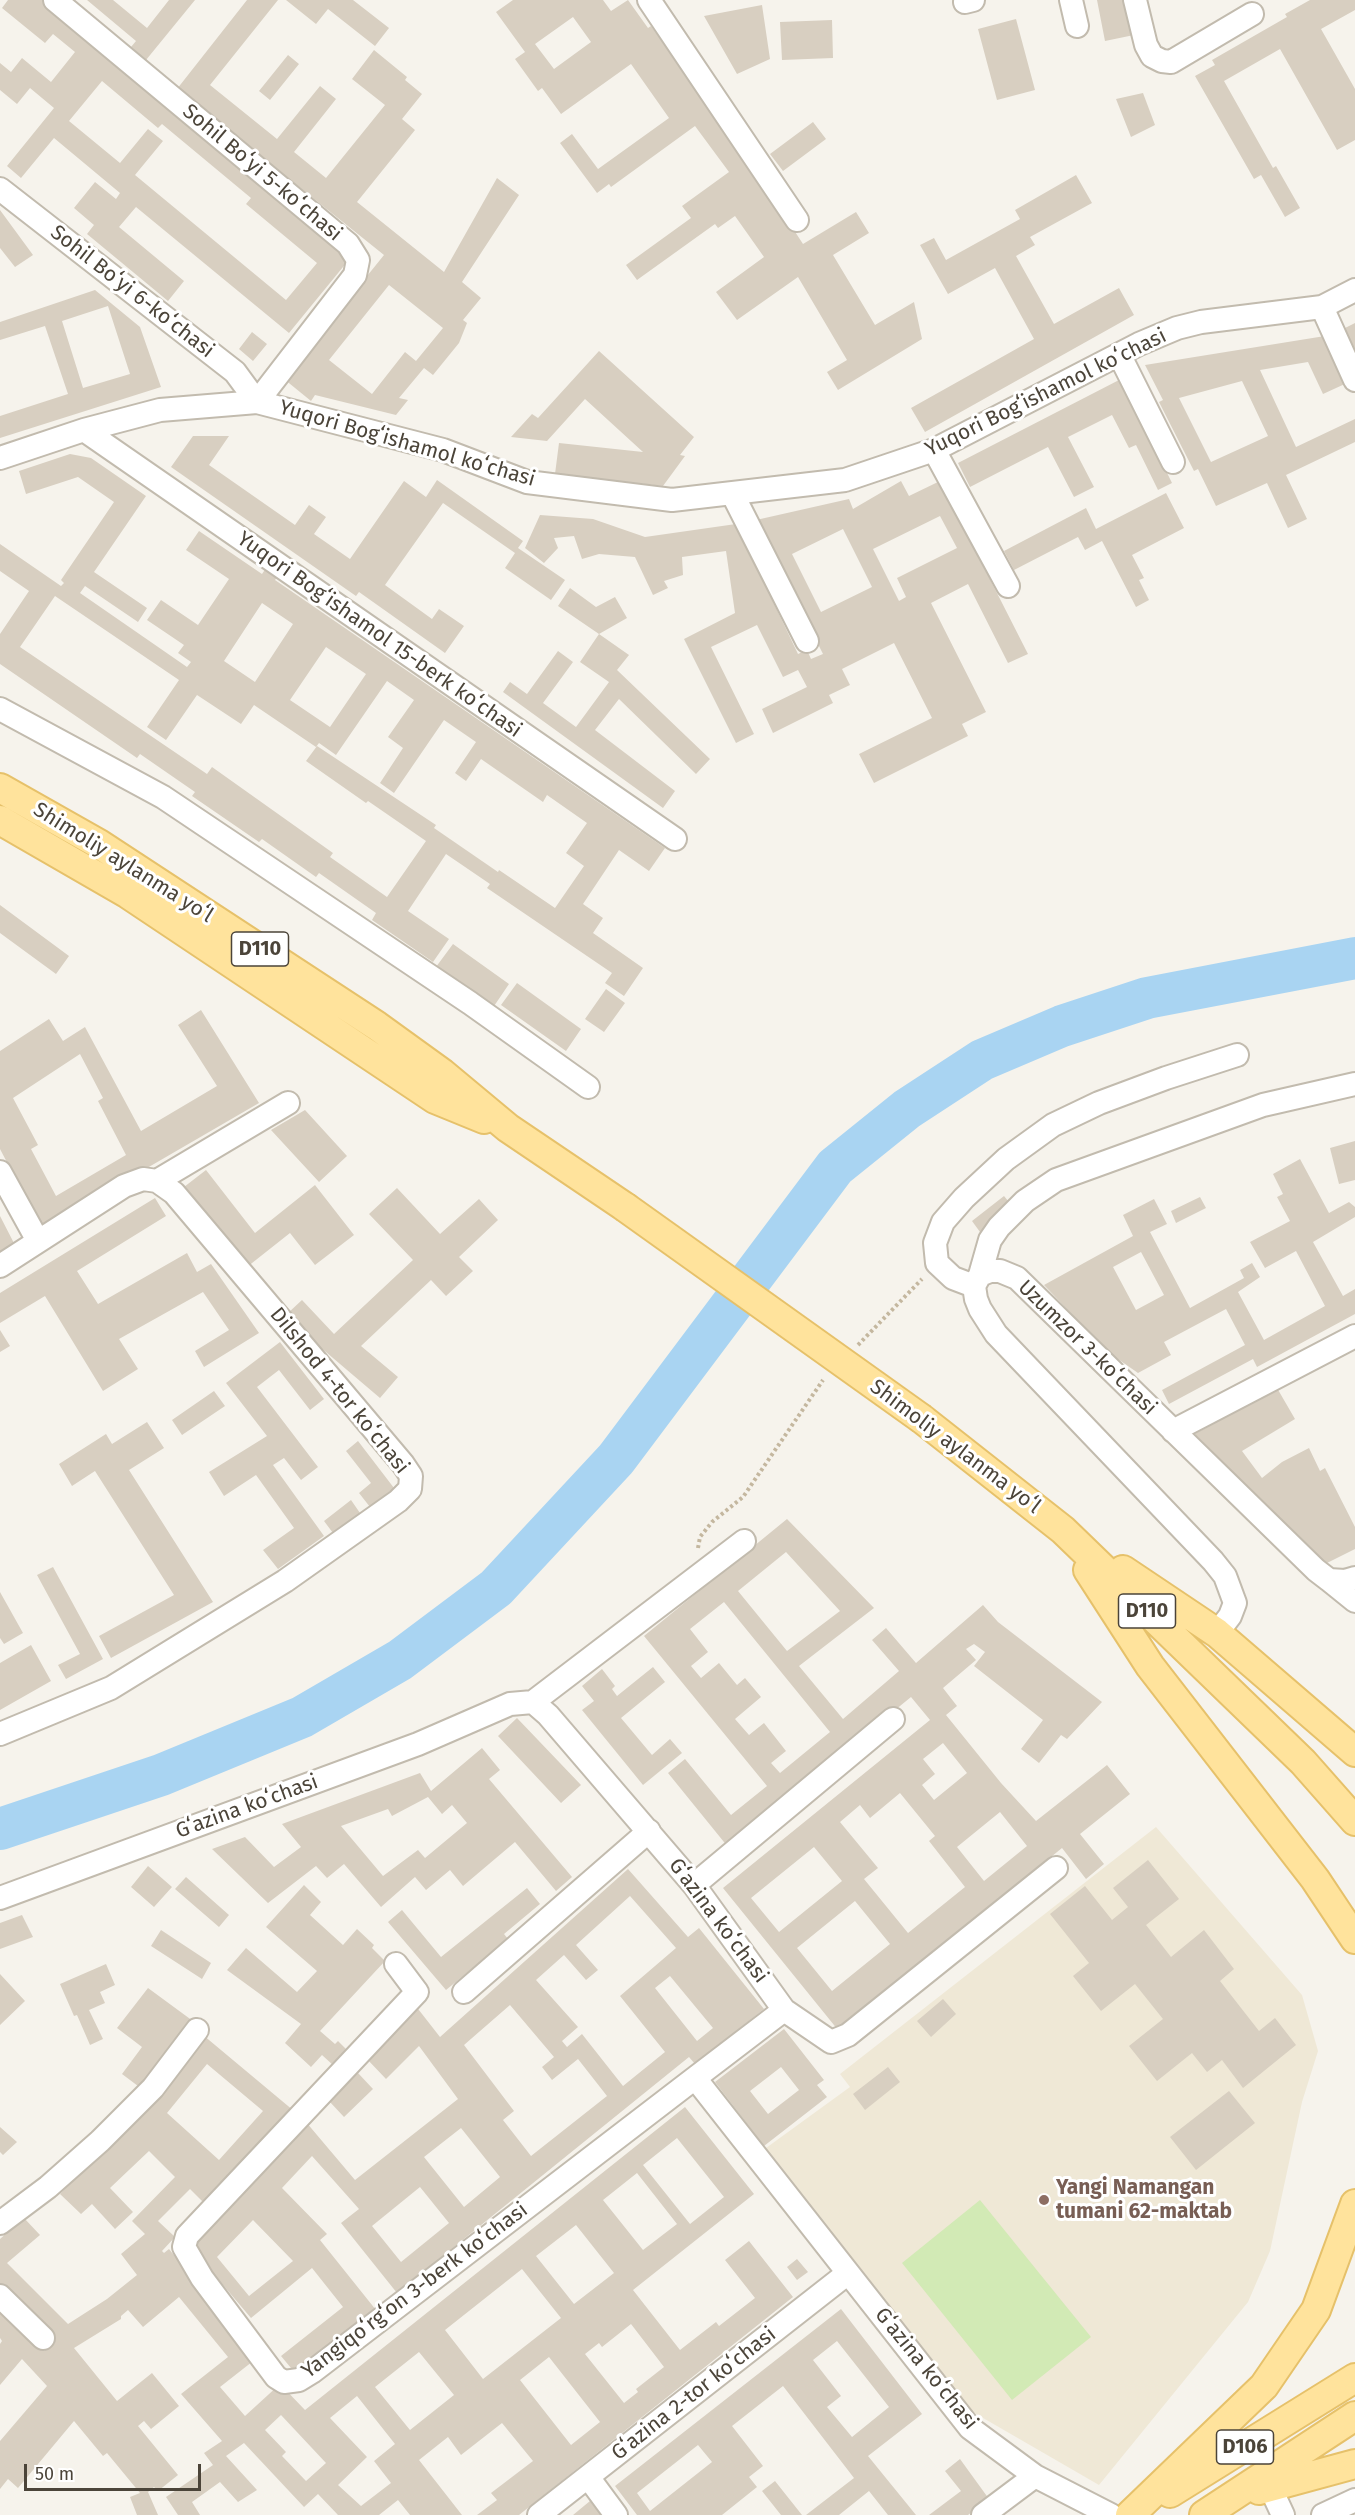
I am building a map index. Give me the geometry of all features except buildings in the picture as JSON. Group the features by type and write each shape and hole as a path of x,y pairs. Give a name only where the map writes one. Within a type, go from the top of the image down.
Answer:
{"main road":[{"name":"Shimoliy aylanma yoʻl","path":"0,788 99,844 377,1026 442,1073 508,1128 625,1207 922,1419 1063,1530 1303,1762 1355,1821"},
{"name":"Shimoliy aylanma yoʻl","path":"0,820 128,894 435,1099 508,1128"},
{"path":"1063,1530 1217,1633 1355,1752"},
{"path":"1063,1530 1150,1666 1315,1879 1355,1939"},
{"path":"1132,2515 1264,2386 1316,2310 1355,2204"},
{"name":"D106","path":"1132,2515 1355,2379"},
{"name":"D106","path":"1225,2507 1355,2416"},
{"path":"1225,2507 1270,2487 1351,2474"}],"street":[{"name":"Sohil Boʻyi 5-koʻchasi","path":"55,0 348,244 358,260 355,275 258,402"},
{"path":"649,0 797,220"},
{"path":"1071,0 1077,26"},
{"path":"1135,0 1146,45 1152,56 1162,61 1171,62 1252,14"},
{"name":"Sohil Boʻyi 6-koʻchasi","path":"1,191 235,372 258,402"},
{"name":"Yuqori Bogʻishamol koʻchasi","path":"0,458 84,430 160,410 258,402 443,450 527,482 672,500 845,480 934,450 1120,356 1139,344 1177,328 1201,322 1322,307 1355,290"},
{"path":"1322,307 1355,380"},
{"path":"1120,356 1173,462"},
{"name":"Yuqori Bogʻishamol 15-berk koʻchasi","path":"84,430 675,839"},
{"path":"934,450 1008,586"},
{"path":"732,493 807,641"},
{"path":"0,709 163,797 470,1003 588,1087"},
{"path":"977,1281 953,1278 937,1263 935,1243 943,1222 964,1198 1006,1159 1053,1125 1099,1103 1237,1055"},
{"path":"1217,1633 1230,1616 1235,1603 1225,1576 996,1334 980,1309 977,1281 990,1240 999,1227 1025,1201 1056,1180 1263,1105 1355,1084"},
{"path":"0,1266 124,1185 142,1179 157,1181 288,1103"},
{"path":"0,1172 38,1241"},
{"name":"Dilshod 4-tor koʻchasi","path":"0,1734 111,1688 285,1581 398,1501 410,1489 411,1476 403,1464 174,1193 157,1181"},
{"name":"Uzumzor 3-koʻchasi","path":"977,1281 990,1271 1000,1271 1017,1278 1316,1570 1355,1601"},
{"path":"1173,1431 1355,1336"},
{"path":"533,1702 744,1541"},
{"path":"1329,1580 1345,1581 1355,1578"},
{"name":"Gʻazina koʻchasi","path":"0,1898 418,1744 510,1704 533,1702 548,1716 694,1885 784,2010 831,2042 848,2035 1056,1868"},
{"path":"694,1885 893,1719"},
{"path":"464,1992 649,1831"},
{"name":"Yangiqoʻrgʻon 3-berk koʻchasi","path":"396,1964 417,1992 187,2236 184,2247 202,2278 276,2377 284,2382 299,2380 312,2372 695,2078"},
{"path":"695,2078 784,2010"},
{"path":"0,2223 48,2187 100,2141 153,2088 197,2030"},
{"name":"Gʻazina koʻchasi","path":"695,2078 970,2428 1035,2476 1111,2515"},
{"name":"Gʻazina 2-tor koʻchasi","path":"539,2515 849,2273"},
{"path":"0,2296 43,2337"},
{"path":"983,2515 1035,2476"},
{"path":"588,2477 616,2515"},
{"path":"1270,2487 1283,2515"},
{"path":"1323,2515 1355,2500"}],"path":[{"path":"849,1353 937,1263"},
{"path":"703,1573 697,1553 700,1537 712,1522 743,1497 826,1378"}],"shaded area":[{"name":"Yangi Namangan tumani 62-maktab","path":"1156,1827 1302,1995 1318,2051 1302,2102 1270,2251 1248,2302 1099,2485 971,2411 766,2148 850,2087 840,2074"}],"green space":[{"path":"980,2200 1091,2337 1012,2400 902,2263"}],"waterway":[{"path":"0,1829 161,1775 302,1717 400,1660 496,1588 616,1459 835,1167 907,1109 982,1060 1062,1026 1147,998 1355,958"}],"place":[{"name":"Yangi Namangan tumani 62-maktab","path":"1044,2200"}]}
